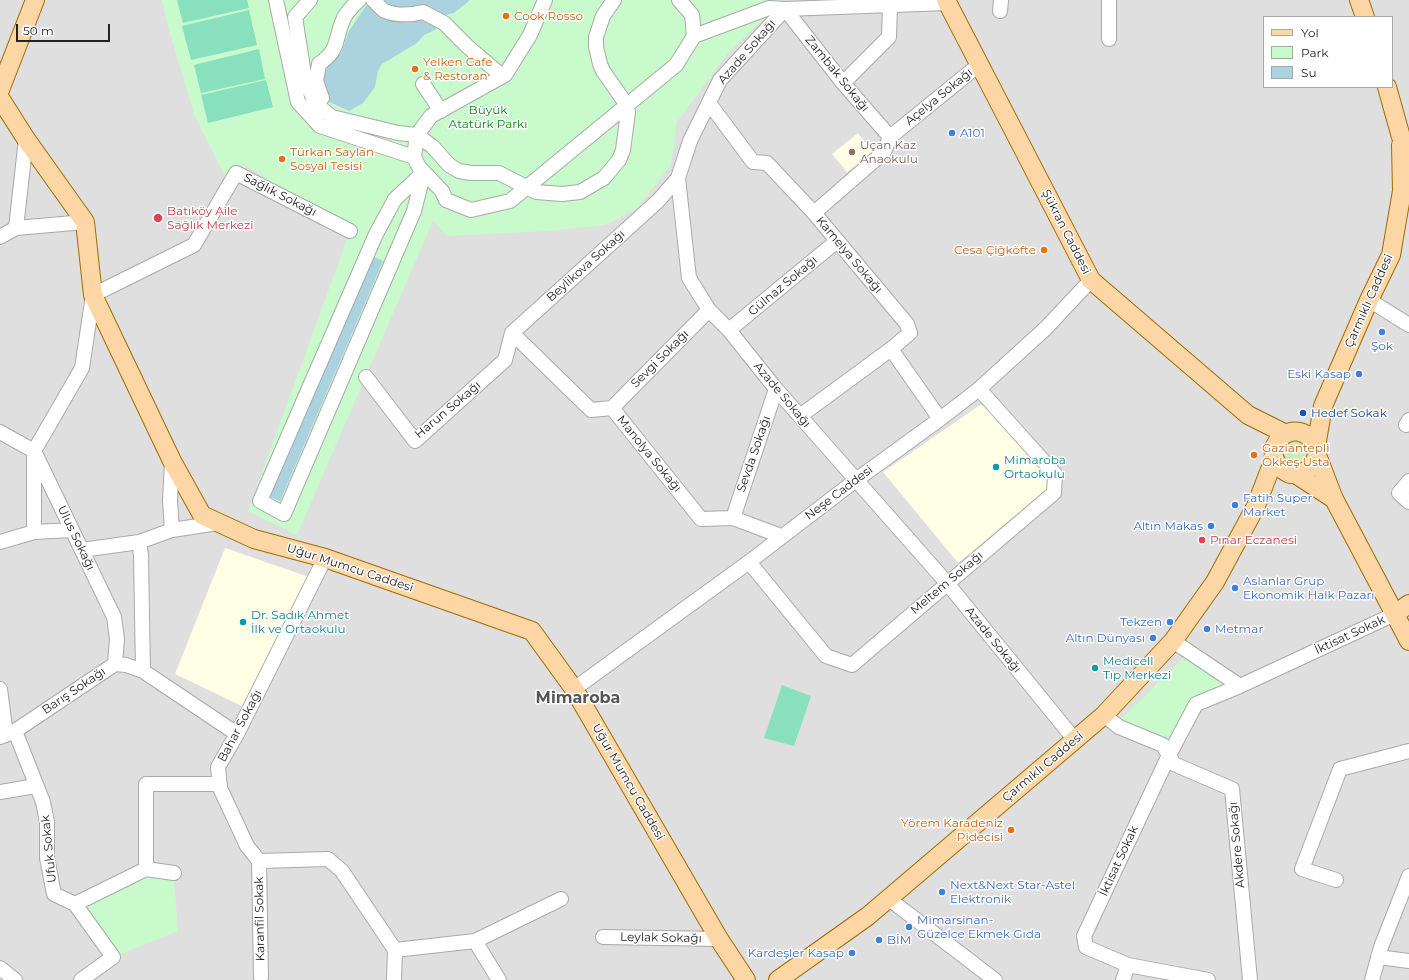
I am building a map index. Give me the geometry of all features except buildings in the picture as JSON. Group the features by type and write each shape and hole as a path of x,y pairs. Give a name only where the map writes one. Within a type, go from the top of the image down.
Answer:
{"main road":[{"path":"0,90 5,65 35,0"},
{"path":"1359,0 1365,16"},
{"name":"Şükran Caddesi","path":"946,2 980,64 1091,280 1248,415"},
{"name":"Çarmıklı Caddesi","path":"1323,406 1369,300 1391,255 1402,191 1405,141 1388,88"},
{"path":"1389,88 1409,111"},
{"name":"Uğur Mumcu Caddesi","path":"0,98 26,139 85,222 93,295 172,461 202,515 254,539 326,558 532,631 574,689 718,939 746,980"},
{"path":"1391,255 1409,222"},
{"path":"1256,506 1274,455 1275,444 1323,406"},
{"path":"1256,506 1294,474 1311,468 1317,451 1323,406"},
{"path":"1248,415 1290,433 1301,432 1308,435 1317,451 1334,499 1402,609 1409,641"},
{"path":"1248,415 1274,455 1278,466 1294,474 1334,499"},
{"name":"Çarmıklı Caddesi","path":"778,980 868,916 889,899 1104,715 1173,640 1215,582 1256,506"}],"street":[{"path":"276,0 298,102 320,126 414,157"},
{"path":"310,0 296,17 305,80 313,98 322,109 332,117 398,133 417,135 440,153 449,165 459,171 471,173 499,173 536,192 550,194 580,192 604,178 619,160 623,150 628,112 626,106 603,71 596,47 596,37 603,16 614,0"},
{"path":"358,124 354,116 333,110 324,103 316,81 319,64 331,56 343,19 359,0"},
{"path":"545,0 530,34 502,76 431,116 417,135 414,157 419,167 442,191 446,200 471,210 510,201 676,65 694,36 692,15 679,0"},
{"path":"1109,0 1109,39"},
{"path":"694,36 769,8 785,4 890,5 946,2"},
{"name":"Zambak Sokağı","path":"785,4 843,84 890,138"},
{"name":"Azade Sokağı","path":"785,4 720,80 690,141 678,178 688,278 709,310 729,330 776,389 946,583 1076,740"},
{"path":"378,5 401,14 414,15 423,12 441,21 502,76"},
{"path":"843,84 889,37 890,5"},
{"name":"Açelya Sokağı","path":"814,213 884,152 890,138 980,64"},
{"path":"423,84 441,111"},
{"name":"Kamelya Sokağı","path":"709,103 754,162 767,163 814,213 907,324 910,333 891,349"},
{"path":"16,228 26,139"},
{"path":"424,172 414,211 284,514 260,501 376,234 395,200 424,172"},
{"name":"Sağlık Sokağı","path":"93,295 194,245 236,173 350,231"},
{"name":"Beylikova Sokağı","path":"512,333 658,201 678,178"},
{"path":"0,237 16,228 85,222"},
{"name":"Gülnaz Sokağı","path":"729,330 837,241"},
{"name":"Neşe Caddesi","path":"574,689 749,562 781,536 979,389 1046,328 1091,280"},
{"path":"34,532 34,451 82,368 93,295"},
{"path":"1369,300 1409,325"},
{"name":"Sevgi Sokağı","path":"612,408 709,310"},
{"name":"Harun Sokağı","path":"366,377 414,441 505,360 512,333"},
{"name":"Manolya Sokağı","path":"512,333 591,410 612,408 701,519 733,518 781,536"},
{"path":"800,416 891,349 940,419"},
{"name":"Sevda Sokağı","path":"733,518 776,389"},
{"name":"Meltem Sokağı","path":"749,562 826,656 852,665 1054,492 1055,474 979,389"},
{"path":"0,432 34,451"},
{"name":"Ulus Sokağı","path":"34,451 114,617 117,639 115,664"},
{"path":"172,461 170,501 172,530"},
{"path":"1409,481 1399,493 1409,502"},
{"path":"82,550 139,542 172,530 218,522"},
{"path":"0,542 34,532 72,530"},
{"path":"139,542 141,554 143,671"},
{"name":"Bahar Sokağı","path":"259,861 247,846 220,788 218,767 237,734 326,558"},
{"name":"İktisat Sokak","path":"1208,980 1128,966 1086,947 1084,936 1169,755 1196,704 1240,686 1402,609"},
{"path":"1173,640 1240,686"},
{"name":"Barış Sokağı","path":"7,734 115,664 143,671 237,734"},
{"name":"Ufuk Sokak","path":"0,689 7,734 36,786 43,802 47,822 47,858 54,894 75,904"},
{"name":"Akdere Sokağı","path":"1104,715 1119,727 1163,745 1174,764 1232,789 1250,980"},
{"path":"1336,880 1302,870 1340,769 1409,751"},
{"path":"146,869 146,784 220,784"},
{"path":"0,792 36,786"},
{"path":"259,861 328,859 342,871 394,950 394,980"},
{"name":"Karanfil Sokak","path":"259,861 261,977"},
{"path":"81,980 113,957 75,904 146,869 174,873"},
{"path":"1372,980 1378,957 1409,876"},
{"path":"394,950 475,941 561,899"},
{"path":"889,899 995,980"},
{"name":"Leylak Sokağı","path":"603,937 718,939"},
{"path":"475,941 499,980"},
{"path":"1378,957 1409,961"},
{"path":"1123,980 1128,966"},
{"path":"0,968 15,980"}],"shaded area":[{"path":"0,0 1409,0 1409,980 0,980"},
{"name":"Uçan Kaz Anaokulu","path":"858,133 872,151 862,161 860,160 858,162 859,163 847,172 832,154"},
{"path":"980,405 988,407 1049,478 1047,489 958,563 883,472"},
{"path":"225,548 312,578 246,708 175,674"}],"green space":[{"name":"Büyük Atatürk Parkı","path":"162,0 781,0 781,3 728,53 677,122 671,165 636,209 606,225 547,231 447,236 433,221 297,535 248,511 350,231 284,191 247,166 226,178 195,117 168,27"},
{"path":"177,0 247,0 249,8 183,23"},
{"path":"249,10 257,45 191,60 182,26"},
{"path":"259,49 265,79 201,93 194,65"},
{"path":"266,80 273,107 208,123 201,95"},
{"path":"1295,442 1304,445 1307,454 1304,463 1295,466 1286,463 1283,454 1286,445"},
{"path":"1185,656 1225,686 1193,700 1169,740 1119,721"},
{"path":"782,685 811,696 794,746 764,738"},
{"path":"136,875 174,877 178,931 113,957 75,904"}],"water":[{"path":"370,0 470,0 454,13 445,15 435,30 424,35 417,43 382,64 378,71 375,87 363,103 349,111 325,100 322,74 341,53 349,31"},
{"path":"372,256 383,261 280,501 270,497"}],"place":[{"name":"Cook Rosso","path":"506,16"},
{"name":"Yelken Cafe & Restoran","path":"415,69"},
{"name":"A101","path":"952,133"},
{"name":"Uçan Kaz Anaokulu","path":"852,152"},
{"name":"Türkan Saylan Sosyal Tesisi","path":"282,159"},
{"name":"Batıköy Aile Sağlık Merkezi","path":"158,218"},
{"name":"Cesa Çiğköfte","path":"1044,250"},
{"name":"Şok","path":"1382,332"},
{"name":"Eski Kasap","path":"1359,374"},
{"name":"Hedef Sokak","path":"1303,413"},
{"name":"Gaziantepli Ökkeş Usta","path":"1254,455"},
{"name":"Mimaroba Ortaokulu","path":"996,467"},
{"name":"Fatih Super Market","path":"1235,505"},
{"name":"Altın Makas","path":"1211,526"},
{"name":"Pınar Eczanesi","path":"1202,540"},
{"name":"Aslanlar Grup Ekonomik Halk Pazarı","path":"1235,588"},
{"name":"Dr. Sadık Ahmet İlk ve Ortaokulu","path":"243,622"},
{"name":"Tekzen","path":"1170,622"},
{"name":"Metmar","path":"1207,629"},
{"name":"Altın Dünyası","path":"1153,638"},
{"name":"Medicell Tıp Merkezi","path":"1095,668"},
{"name":"Yörem Karadeniz Pidecisi","path":"1011,830"},
{"name":"Next&Next Star-Astel Elektronik","path":"942,892"},
{"name":"Mimarsinan- Güzelce Ekmek Gıda","path":"909,927"},
{"name":"BİM","path":"879,940"},
{"name":"Kardeşler Kasap","path":"852,953"}],"district":[{"name":"Mimaroba","path":"578,698"}]}
